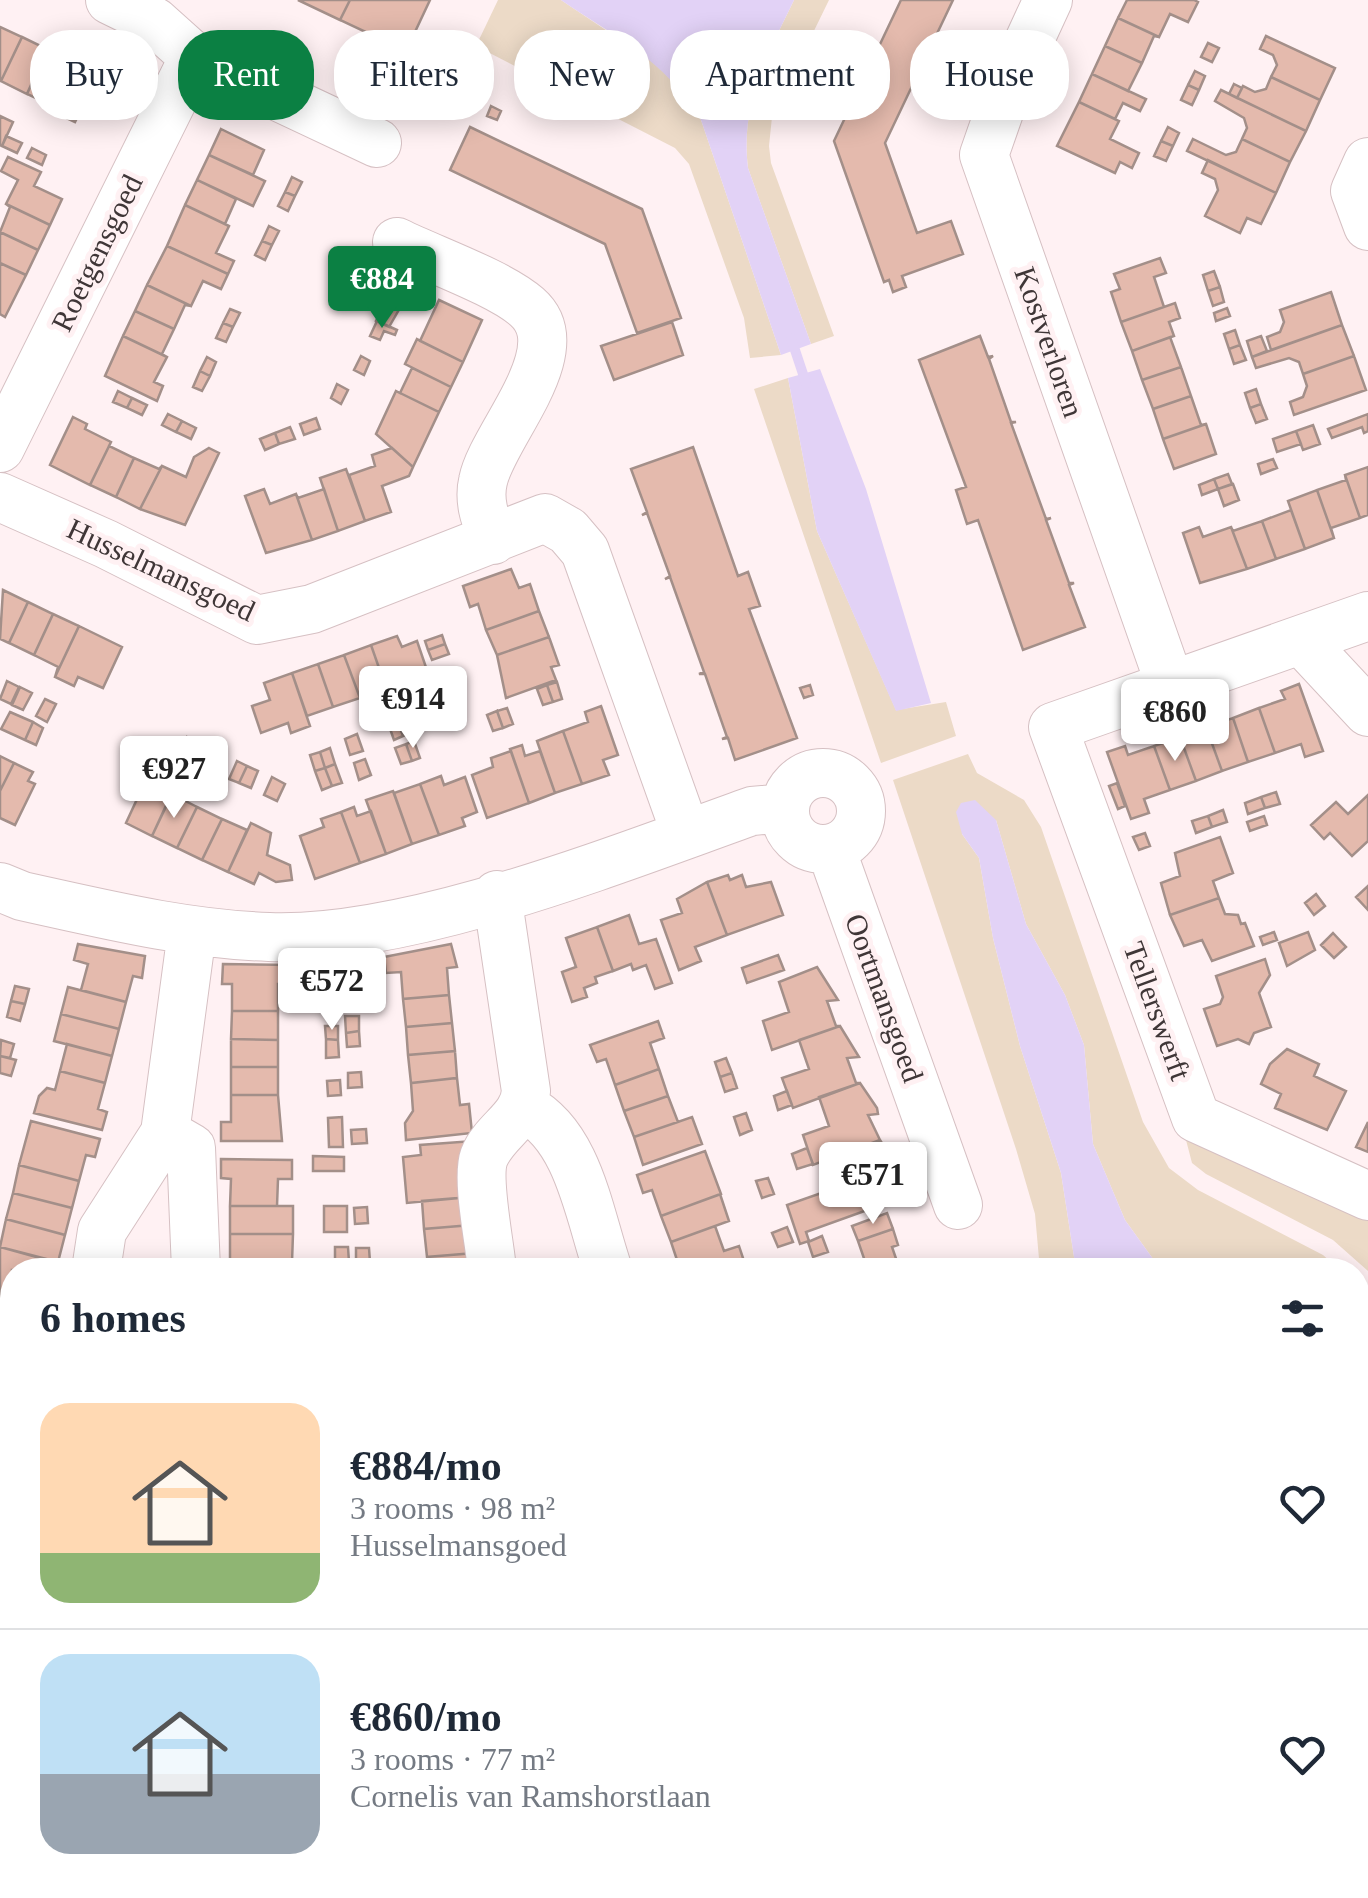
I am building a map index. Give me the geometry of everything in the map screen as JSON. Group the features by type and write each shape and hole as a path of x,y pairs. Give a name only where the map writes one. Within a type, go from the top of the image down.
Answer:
{"street":[{"path":"110,0 155,22 178,43"},
{"name":"Kostverloren","path":"1048,0 1007,90 984,155 1171,687"},
{"name":"Roetgensgoed","path":"0,448 178,90"},
{"path":"314,113 378,143"},
{"path":"1368,162 1355,191 1368,226"},
{"path":"396,242 526,306 542,332 538,368 483,477 483,511 493,540"},
{"name":"Husselmansgoed","path":"0,497 106,544 256,620 312,609 545,518 568,531 585,551 686,834"},
{"path":"1171,687 1368,616"},
{"path":"1302,640 1368,712"},
{"name":"Tellerswerft","path":"1171,687 1053,727 1196,1118 1368,1196"},
{"path":"812,774 842,778 854,788 861,817 845,842 831,849 804,844 793,835 785,808 789,794 812,774"},
{"path":"0,887 22,896 192,932 274,938 388,925 497,895 752,811 785,808"},
{"name":"Oortmansgoed","path":"831,849 958,1205"},
{"path":"491,1258 482,1160 496,1136 525,1108 526,1091 497,895"},
{"path":"98,1258 102,1231 165,1133 192,932"},
{"path":"525,1108 548,1120 569,1154 604,1258"},
{"path":"165,1133 191,1148 196,1258"}],"shaded area":[{"path":"498,0 561,0 606,30 514,30 514,65 494,55 494,30 484,30"},
{"path":"561,0 794,0 779,30 670,30 670,79 650,61 650,30 606,30"},
{"path":"794,0 829,0 814,30 779,30"},
{"path":"650,60 670,75 670,120 701,120 781,355 750,358 744,318 689,164 675,148 620,120 650,120"},
{"path":"701,120 748,120 748,168 811,344 781,355"},
{"path":"772,120 771,163 834,336 811,344 748,168 748,122"},
{"path":"820,369 866,489 931,703 896,711 817,531 788,378"},
{"path":"788,378 817,531 896,710 946,702 956,736 881,763 754,389"},
{"path":"968,754 977,773 1024,800 1041,827 1143,1122 1169,1168 1198,1190 1326,1258 1152,1258 1125,1220 1093,1144 1084,1045 1065,995 1026,924 996,820 962,834 979,858 993,938 1020,1046 1061,1173 1074,1258 1039,1258 1035,1214 1016,1149 893,780"},
{"path":"975,800 996,820 1026,924 1065,995 1084,1045 1093,1144 1125,1220 1152,1258 1074,1258 1061,1173 1020,1046 993,938 979,858 962,834 956,812 961,803"},
{"path":"1186,1140 1368,1219 1368,1258 1353,1258 1333,1240 1192,1163"}],"building":[{"path":"298,0 350,0 340,20"},
{"path":"350,0 430,0 416,30 361,30 340,20"},
{"path":"901,0 953,0 939,30 910,30 910,90 885,143 917,233 951,221 963,254 902,276 906,287 893,292 889,280 884,282 834,141 844,120 890,120 890,30 887,30"},
{"path":"1127,0 1198,2 1188,22 1170,14 1159,37 1118,18"},
{"path":"1118,18 1159,37 1154,36 1142,63 1105,46"},
{"path":"0,27 22,37 1,81 0,81"},
{"path":"1266,36 1335,68 1320,100 1271,77 1277,65 1273,55 1260,49"},
{"path":"22,37 30,41 27,94 1,81"},
{"path":"1208,43 1219,48 1212,62 1201,57"},
{"path":"1105,46 1142,63 1128,91 1092,74"},
{"path":"1195,71 1205,76 1199,90 1188,85"},
{"path":"1092,74 1146,99 1140,111 1123,103 1115,119 1079,102"},
{"path":"1271,77 1320,100 1306,131 1237,98 1243,86 1255,92 1266,89"},
{"path":"1234,84 1242,88 1237,98 1229,94"},
{"path":"1188,85 1199,90 1192,105 1181,100"},
{"path":"1221,90 1306,131 1290,162 1242,139 1247,128 1244,118 1215,101"},
{"path":"1079,102 1119,121 1110,139 1139,153 1132,168 1120,162 1115,173 1057,146"},
{"path":"0,116 13,122 2,146 0,145"},
{"path":"470,127 642,209 681,318 637,333 605,244 450,170"},
{"path":"1168,127 1179,133 1173,146 1161,141"},
{"path":"221,129 264,150 253,175 209,155"},
{"path":"6,136 22,143 17,153 2,146"},
{"path":"1193,139 1226,155 1236,152 1242,139 1290,162 1276,193 1187,151"},
{"path":"1161,141 1173,146 1166,161 1154,156"},
{"path":"32,148 46,155 42,165 27,158"},
{"path":"209,155 265,181 253,206 197,180"},
{"path":"8,157 41,172 34,186 62,199 50,225 6,204 18,180 1,171"},
{"path":"1208,160 1276,193 1261,224 1247,218 1240,233 1205,216 1218,190 1215,179 1202,173"},
{"path":"292,177 302,182 295,196 285,192"},
{"path":"197,180 236,199 225,224 229,226 185,205"},
{"path":"285,192 295,196 288,211 278,206"},
{"path":"6,204 50,225 38,250 0,232 10,207"},
{"path":"185,205 229,226 216,253 234,261 228,274 167,246"},
{"path":"269,226 279,231 272,245 262,241"},
{"path":"0,232 38,250 26,275 0,263"},
{"path":"262,241 272,245 265,260 255,255"},
{"path":"167,246 228,274 221,289 203,281 191,306 147,285"},
{"path":"1160,258 1166,273 1154,277 1164,307 1121,322 1111,292 1120,289 1114,274"},
{"path":"0,263 26,275 5,317 0,314"},
{"path":"1214,271 1220,287 1208,291 1203,275"},
{"path":"396,280 412,287 389,327 376,321"},
{"path":"147,285 191,306 185,305 174,329 135,311"},
{"path":"1220,287 1224,302 1213,306 1208,291"},
{"path":"1331,292 1342,325 1271,350 1267,337 1280,332 1284,322 1280,310"},
{"path":"439,300 482,320 463,362 420,341"},
{"path":"1175,303 1180,318 1169,322 1174,336 1132,351 1121,322"},
{"path":"1227,308 1230,316 1216,321 1214,313"},
{"path":"230,309 240,313 233,327 223,323"},
{"path":"135,311 174,329 162,354 167,357 123,336"},
{"path":"377,321 397,330 395,335 384,331 380,340 370,336"},
{"path":"672,322 683,355 614,380 601,346"},
{"path":"223,323 233,327 226,342 216,338"},
{"path":"1342,325 1354,356 1303,374 1299,362 1289,358 1256,368 1252,357"},
{"path":"1235,330 1240,345 1229,349 1224,334"},
{"path":"123,336 167,357 154,382 163,386 157,401 105,376"},
{"path":"980,336 988,357 993,356 989,359 1011,422 1016,422 1011,423 1046,519 1051,518 1046,520 1069,583 1074,583 1069,585 1085,627 1023,650 978,520 967,524 956,490 966,487 919,360"},
{"path":"1261,336 1267,351 1252,357 1247,341"},
{"path":"1170,337 1181,367 1142,380 1132,351"},
{"path":"417,339 463,362 451,387 405,364"},
{"path":"1240,345 1246,360 1234,364 1229,349"},
{"path":"361,356 370,361 364,375 354,370"},
{"path":"1354,356 1366,390 1294,415 1290,402 1303,397 1307,386 1303,374"},
{"path":"207,357 216,362 210,376 200,371"},
{"path":"1181,367 1191,396 1153,409 1142,380"},
{"path":"412,368 451,387 439,412 400,393"},
{"path":"200,371 210,376 202,391 193,387"},
{"path":"337,384 348,390 341,404 331,398"},
{"path":"1256,389 1261,404 1250,408 1245,393"},
{"path":"118,391 132,398 127,408 113,402"},
{"path":"396,391 439,412 413,467 376,434"},
{"path":"1191,396 1201,425 1206,424 1163,439 1153,409"},
{"path":"132,398 147,405 142,415 127,408"},
{"path":"1261,404 1267,419 1256,423 1250,408"},
{"path":"168,414 182,421 176,432 162,425"},
{"path":"1368,414 1368,431 1364,433 1362,427 1332,438 1328,429"},
{"path":"73,417 87,424 85,429 111,442 90,485 50,465"},
{"path":"316,418 320,429 304,435 300,424"},
{"path":"182,421 196,428 191,439 176,432"},
{"path":"1206,424 1216,454 1174,469 1163,439"},
{"path":"1313,425 1320,444 1303,450 1296,431"},
{"path":"290,427 295,439 279,444 275,433"},
{"path":"1296,431 1301,444 1277,452 1273,439"},
{"path":"275,433 279,444 265,450 260,439"},
{"path":"109,446 134,458 116,497 90,485"},
{"path":"693,447 738,576 748,572 760,606 749,609 797,738 735,760 728,738 722,739 727,737 705,674 699,674 704,672 670,577 665,579 670,576 647,513 642,515 647,512 631,469"},
{"path":"209,448 219,453 185,525 140,509 162,466 186,477 194,457"},
{"path":"392,448 413,467 409,476 382,486 391,512 365,521 349,475 375,466 372,455"},
{"path":"134,458 159,469 162,466 140,509 116,497"},
{"path":"1273,459 1277,468 1261,474 1258,464"},
{"path":"1368,467 1368,515 1360,518 1345,475"},
{"path":"346,469 365,521 338,531 320,478"},
{"path":"1228,474 1232,484 1218,489 1214,479"},
{"path":"1345,475 1360,518 1331,528 1334,538 1317,490 1346,480"},
{"path":"1214,479 1218,489 1202,495 1199,485"},
{"path":"1233,484 1239,500 1224,506 1218,489"},
{"path":"264,489 270,504 296,494 312,540 266,553 245,496"},
{"path":"324,489 338,531 312,540 296,494 298,498"},
{"path":"1317,490 1334,538 1305,549 1288,501"},
{"path":"1291,510 1305,549 1276,559 1262,521"},
{"path":"1262,521 1276,559 1247,569 1231,527 1233,531"},
{"path":"1199,527 1203,537 1231,527 1247,569 1200,583 1183,533"},
{"path":"511,569 519,588 530,584 539,611 486,630 478,604 470,607 463,586"},
{"path":"3,590 28,602 9,643 0,639"},
{"path":"28,602 53,614 34,655 9,643"},
{"path":"539,611 549,637 497,655 486,630"},
{"path":"53,614 79,626 55,677 58,667 34,655"},
{"path":"79,626 122,647 103,688 78,677 74,686 55,677"},
{"path":"442,635 445,644 428,650 425,641"},
{"path":"397,636 402,647 417,641 431,682 411,690 407,680 386,688 371,645"},
{"path":"549,637 559,665 551,667 556,680 506,698 497,655"},
{"path":"445,644 449,654 432,660 428,650"},
{"path":"371,645 386,688 360,698 344,655"},
{"path":"344,655 360,698 333,707 318,664"},
{"path":"318,664 333,707 307,716 292,673"},
{"path":"454,671 460,685 442,691 438,677"},
{"path":"292,673 310,726 291,733 288,723 261,733 252,706 270,700 264,683"},
{"path":"7,681 19,687 11,704 0,699"},
{"path":"557,682 562,699 553,702 547,685"},
{"path":"1299,684 1323,751 1305,757 1301,744 1275,753 1259,708 1285,699 1281,691"},
{"path":"547,685 553,702 543,705 537,689"},
{"path":"810,685 813,695 804,698 800,688"},
{"path":"20,687 32,693 23,710 12,705"},
{"path":"457,698 463,715 445,721 439,704"},
{"path":"45,699 56,704 47,722 36,716"},
{"path":"601,706 618,755 603,760 609,775 582,784 563,731 588,722 585,712"},
{"path":"507,708 513,724 503,728 497,711"},
{"path":"1259,708 1275,753 1248,762 1233,718"},
{"path":"497,711 503,728 493,731 487,715"},
{"path":"10,712 33,722 25,740 1,729"},
{"path":"408,716 414,732 403,736 397,720"},
{"path":"1233,718 1248,762 1222,771 1206,727"},
{"path":"397,720 403,736 394,740 388,723"},
{"path":"33,722 43,728 36,745 25,740"},
{"path":"1206,727 1222,771 1196,781 1180,737"},
{"path":"563,731 582,784 555,793 537,741"},
{"path":"357,734 363,751 350,755 345,739"},
{"path":"187,737 197,742 188,759 179,755"},
{"path":"1180,737 1196,781 1170,790 1154,746"},
{"path":"414,741 420,758 412,761 406,744"},
{"path":"197,742 207,747 198,764 188,759"},
{"path":"406,744 412,761 401,764 395,748"},
{"path":"522,745 525,756 540,751 555,793 529,803 510,749"},
{"path":"1125,746 1128,755 1154,746 1170,790 1144,799 1149,813 1131,819 1107,752"},
{"path":"330,748 335,764 325,768 320,752"},
{"path":"511,751 529,803 487,818 472,775 493,767 491,758"},
{"path":"320,752 325,768 315,771 310,755"},
{"path":"0,756 14,763 0,791"},
{"path":"365,759 371,775 359,780 354,763"},
{"path":"237,761 247,766 239,783 229,779"},
{"path":"14,763 33,772 28,781 35,784 15,825 0,818 0,791"},
{"path":"335,764 342,783 332,786 325,768"},
{"path":"247,766 258,771 251,788 239,783"},
{"path":"325,768 332,786 322,790 315,771"},
{"path":"441,776 444,785 465,777 477,812 462,818 465,826 439,835 420,784"},
{"path":"272,777 285,784 277,801 264,795"},
{"path":"157,778 175,786 152,836 126,823 145,782 153,786"},
{"path":"1117,783 1125,806 1118,809 1109,786"},
{"path":"420,784 439,835 412,844 394,793"},
{"path":"393,791 412,844 386,854 366,800"},
{"path":"1276,792 1280,804 1265,808 1261,797"},
{"path":"172,794 197,807 177,848 152,836"},
{"path":"1368,795 1368,841 1352,856 1330,833 1324,839 1311,825 1336,802 1348,814"},
{"path":"1261,797 1265,808 1248,814 1245,803"},
{"path":"197,807 222,819 202,860 177,848"},
{"path":"354,807 357,816 371,811 386,854 360,863 341,812"},
{"path":"1223,810 1227,822 1212,827 1208,816"},
{"path":"341,812 360,863 315,879 300,836 324,827 321,819"},
{"path":"1208,816 1212,827 1196,833 1192,821"},
{"path":"1264,816 1267,825 1250,831 1247,822"},
{"path":"222,819 247,830 228,872 202,860"},
{"path":"251,823 271,833 267,855 290,865 292,880 276,882 259,873 254,884 228,872"},
{"path":"1145,833 1150,846 1139,850 1133,837"},
{"path":"1220,837 1233,873 1213,881 1219,898 1170,915 1161,883 1180,876 1175,853"},
{"path":"728,875 730,880 742,875 746,887 771,882 783,915 727,935 707,882"},
{"path":"707,882 727,935 695,947 701,961 679,970 661,920 682,913 677,899"},
{"path":"1368,886 1368,910 1356,897"},
{"path":"1316,894 1325,906 1314,915 1305,903"},
{"path":"1219,898 1225,914 1238,915 1241,924 1245,923 1254,946 1212,961 1202,940 1184,946 1170,915"},
{"path":"629,915 639,944 656,939 672,983 655,989 646,965 633,970 631,964 613,971 597,927"},
{"path":"597,927 613,971 595,977 597,983 584,988 587,997 572,1002 562,972 576,967 566,938"},
{"path":"1274,932 1277,940 1263,945 1260,937"},
{"path":"1308,932 1315,950 1287,966 1279,943"},
{"path":"1333,933 1346,947 1334,958 1321,945"},
{"path":"78,944 145,956 142,978 133,976 126,1002 81,990 88,964 74,960"},
{"path":"451,944 457,967 447,968 449,995 403,999 401,972 386,973 384,957"},
{"path":"778,955 784,970 747,983 742,968"},
{"path":"1265,959 1270,975 1259,993 1271,1027 1254,1033 1249,1044 1238,1039 1217,1046 1204,1009 1220,1004 1223,997 1216,976"},
{"path":"352,961 354,997 340,998 339,962"},
{"path":"339,962 340,998 336,1012 325,1012 323,963"},
{"path":"223,964 293,965 293,984 278,984 278,1011 232,1011 232,984 222,984"},
{"path":"817,967 838,1000 827,1001 836,1026 840,1026 772,1050 763,1021 789,1012 779,982"},
{"path":"15,986 29,989 25,1004 11,1001"},
{"path":"68,987 126,1002 119,1029 61,1014"},
{"path":"449,995 452,1023 406,1027 403,999"},
{"path":"11,1001 25,1004 20,1021 7,1017"},
{"path":"232,1011 278,1011 278,1040 231,1039"},
{"path":"61,1014 119,1029 112,1056 54,1041"},
{"path":"345,1016 359,1016 359,1031 346,1033"},
{"path":"658,1021 664,1038 650,1043 659,1069 615,1085 606,1059 597,1062 590,1045"},
{"path":"452,1023 455,1051 408,1055 406,1027"},
{"path":"325,1026 338,1026 338,1040 326,1039"},
{"path":"840,1026 859,1057 847,1058 856,1083 860,1083 793,1108 782,1078 809,1069 799,1040"},
{"path":"359,1031 360,1046 347,1047 346,1033"},
{"path":"231,1039 278,1040 278,1067 231,1067"},
{"path":"326,1039 338,1040 339,1057 326,1058"},
{"path":"1,1040 14,1044 10,1058 0,1056"},
{"path":"67,1044 112,1056 105,1083 60,1071"},
{"path":"1287,1049 1319,1064 1314,1076 1346,1091 1327,1130 1275,1108 1281,1094 1261,1084 1270,1064"},
{"path":"455,1051 457,1078 411,1083 408,1055"},
{"path":"0,1056 16,1060 11,1076 0,1073"},
{"path":"726,1058 732,1073 720,1077 715,1062"},
{"path":"231,1067 278,1067 278,1095 231,1095"},
{"path":"659,1069 668,1096 624,1111 615,1085"},
{"path":"60,1071 105,1083 98,1109 107,1112 102,1130 34,1113 39,1096 47,1088 55,1090"},
{"path":"361,1072 362,1087 348,1088 348,1073"},
{"path":"732,1073 737,1088 725,1092 720,1077"},
{"path":"457,1078 460,1105 469,1104 472,1133 406,1140 405,1123 413,1111 411,1083"},
{"path":"340,1080 341,1095 328,1096 327,1081"},
{"path":"860,1083 877,1108 878,1114 868,1115 880,1140 813,1165 803,1135 829,1126 819,1097"},
{"path":"787,1091 792,1105 778,1110 774,1096"},
{"path":"231,1095 278,1095 282,1141 221,1141 221,1122 231,1122"},
{"path":"668,1096 678,1122 634,1137 624,1111"},
{"path":"746,1113 752,1130 740,1135 734,1117"},
{"path":"342,1117 343,1147 329,1147 328,1118"},
{"path":"692,1117 702,1144 643,1165 634,1137"},
{"path":"31,1121 100,1139 95,1157 86,1155 79,1181 19,1165"},
{"path":"1368,1122 1368,1152 1356,1147"},
{"path":"366,1129 367,1143 352,1144 351,1130"},
{"path":"880,1140 899,1171 888,1172 898,1199 806,1232 809,1241 800,1244 787,1205 850,1183 839,1155"},
{"path":"473,1141 469,1197 407,1203 403,1157 421,1155 420,1145"},
{"path":"807,1148 813,1164 797,1169 792,1154"},
{"path":"705,1151 721,1194 661,1216 652,1190 643,1193 637,1175"},
{"path":"313,1156 344,1157 344,1171 313,1171"},
{"path":"221,1159 292,1160 292,1179 278,1179 277,1206 230,1206 231,1179 221,1178"},
{"path":"19,1165 79,1181 72,1208 13,1193"},
{"path":"768,1178 774,1194 762,1198 756,1181"},
{"path":"13,1193 72,1208 65,1235 6,1219"},
{"path":"720,1194 729,1221 671,1242 661,1216"},
{"path":"469,1197 471,1225 424,1229 422,1201"},
{"path":"230,1206 293,1206 293,1234 230,1234"},
{"path":"324,1206 347,1206 347,1232 324,1232"},
{"path":"367,1207 368,1223 355,1224 354,1208"},
{"path":"887,1213 893,1229 858,1241 852,1226"},
{"path":"6,1219 65,1235 59,1258 43,1258 0,1247"},
{"path":"471,1225 474,1253 427,1257 424,1229"},
{"path":"715,1226 724,1251 739,1246 743,1258 676,1258 671,1242"},
{"path":"787,1227 793,1242 778,1247 772,1233"},
{"path":"893,1229 898,1245 892,1247 896,1258 864,1258 858,1241"},
{"path":"230,1234 293,1234 292,1258 230,1258"},
{"path":"822,1236 828,1252 813,1257 808,1242"},
{"path":"0,1247 40,1258 0,1258"},
{"path":"335,1247 348,1247 349,1258 335,1258"},
{"path":"356,1248 369,1248 370,1258 356,1258"},
{"path":"474,1253 474,1258 427,1258"}],"waterway":[{"path":"791,338 806,383"}]}
